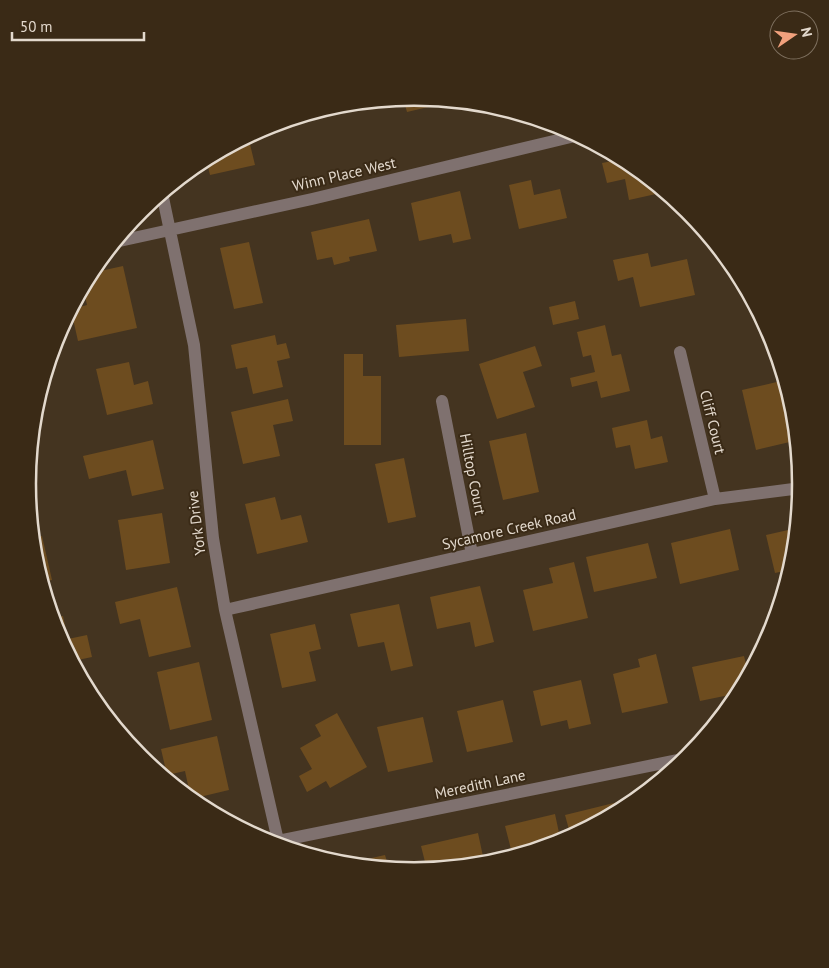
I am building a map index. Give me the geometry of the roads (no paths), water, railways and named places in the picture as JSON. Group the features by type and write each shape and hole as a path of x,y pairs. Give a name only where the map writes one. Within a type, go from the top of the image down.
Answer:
{"street":[{"name":"Winn Place West","path":"126,240 312,199 566,138"},
{"name":"York Drive","path":"164,201 194,345 213,538 225,610 277,836"},
{"name":"Cliff Court","path":"680,352 715,499"},
{"name":"Hilltop Court","path":"442,401 472,554"},
{"name":"Sycamore Creek Road","path":"225,610 715,499 793,489"},
{"name":"Meredith Lane","path":"291,841 671,762"}]}
